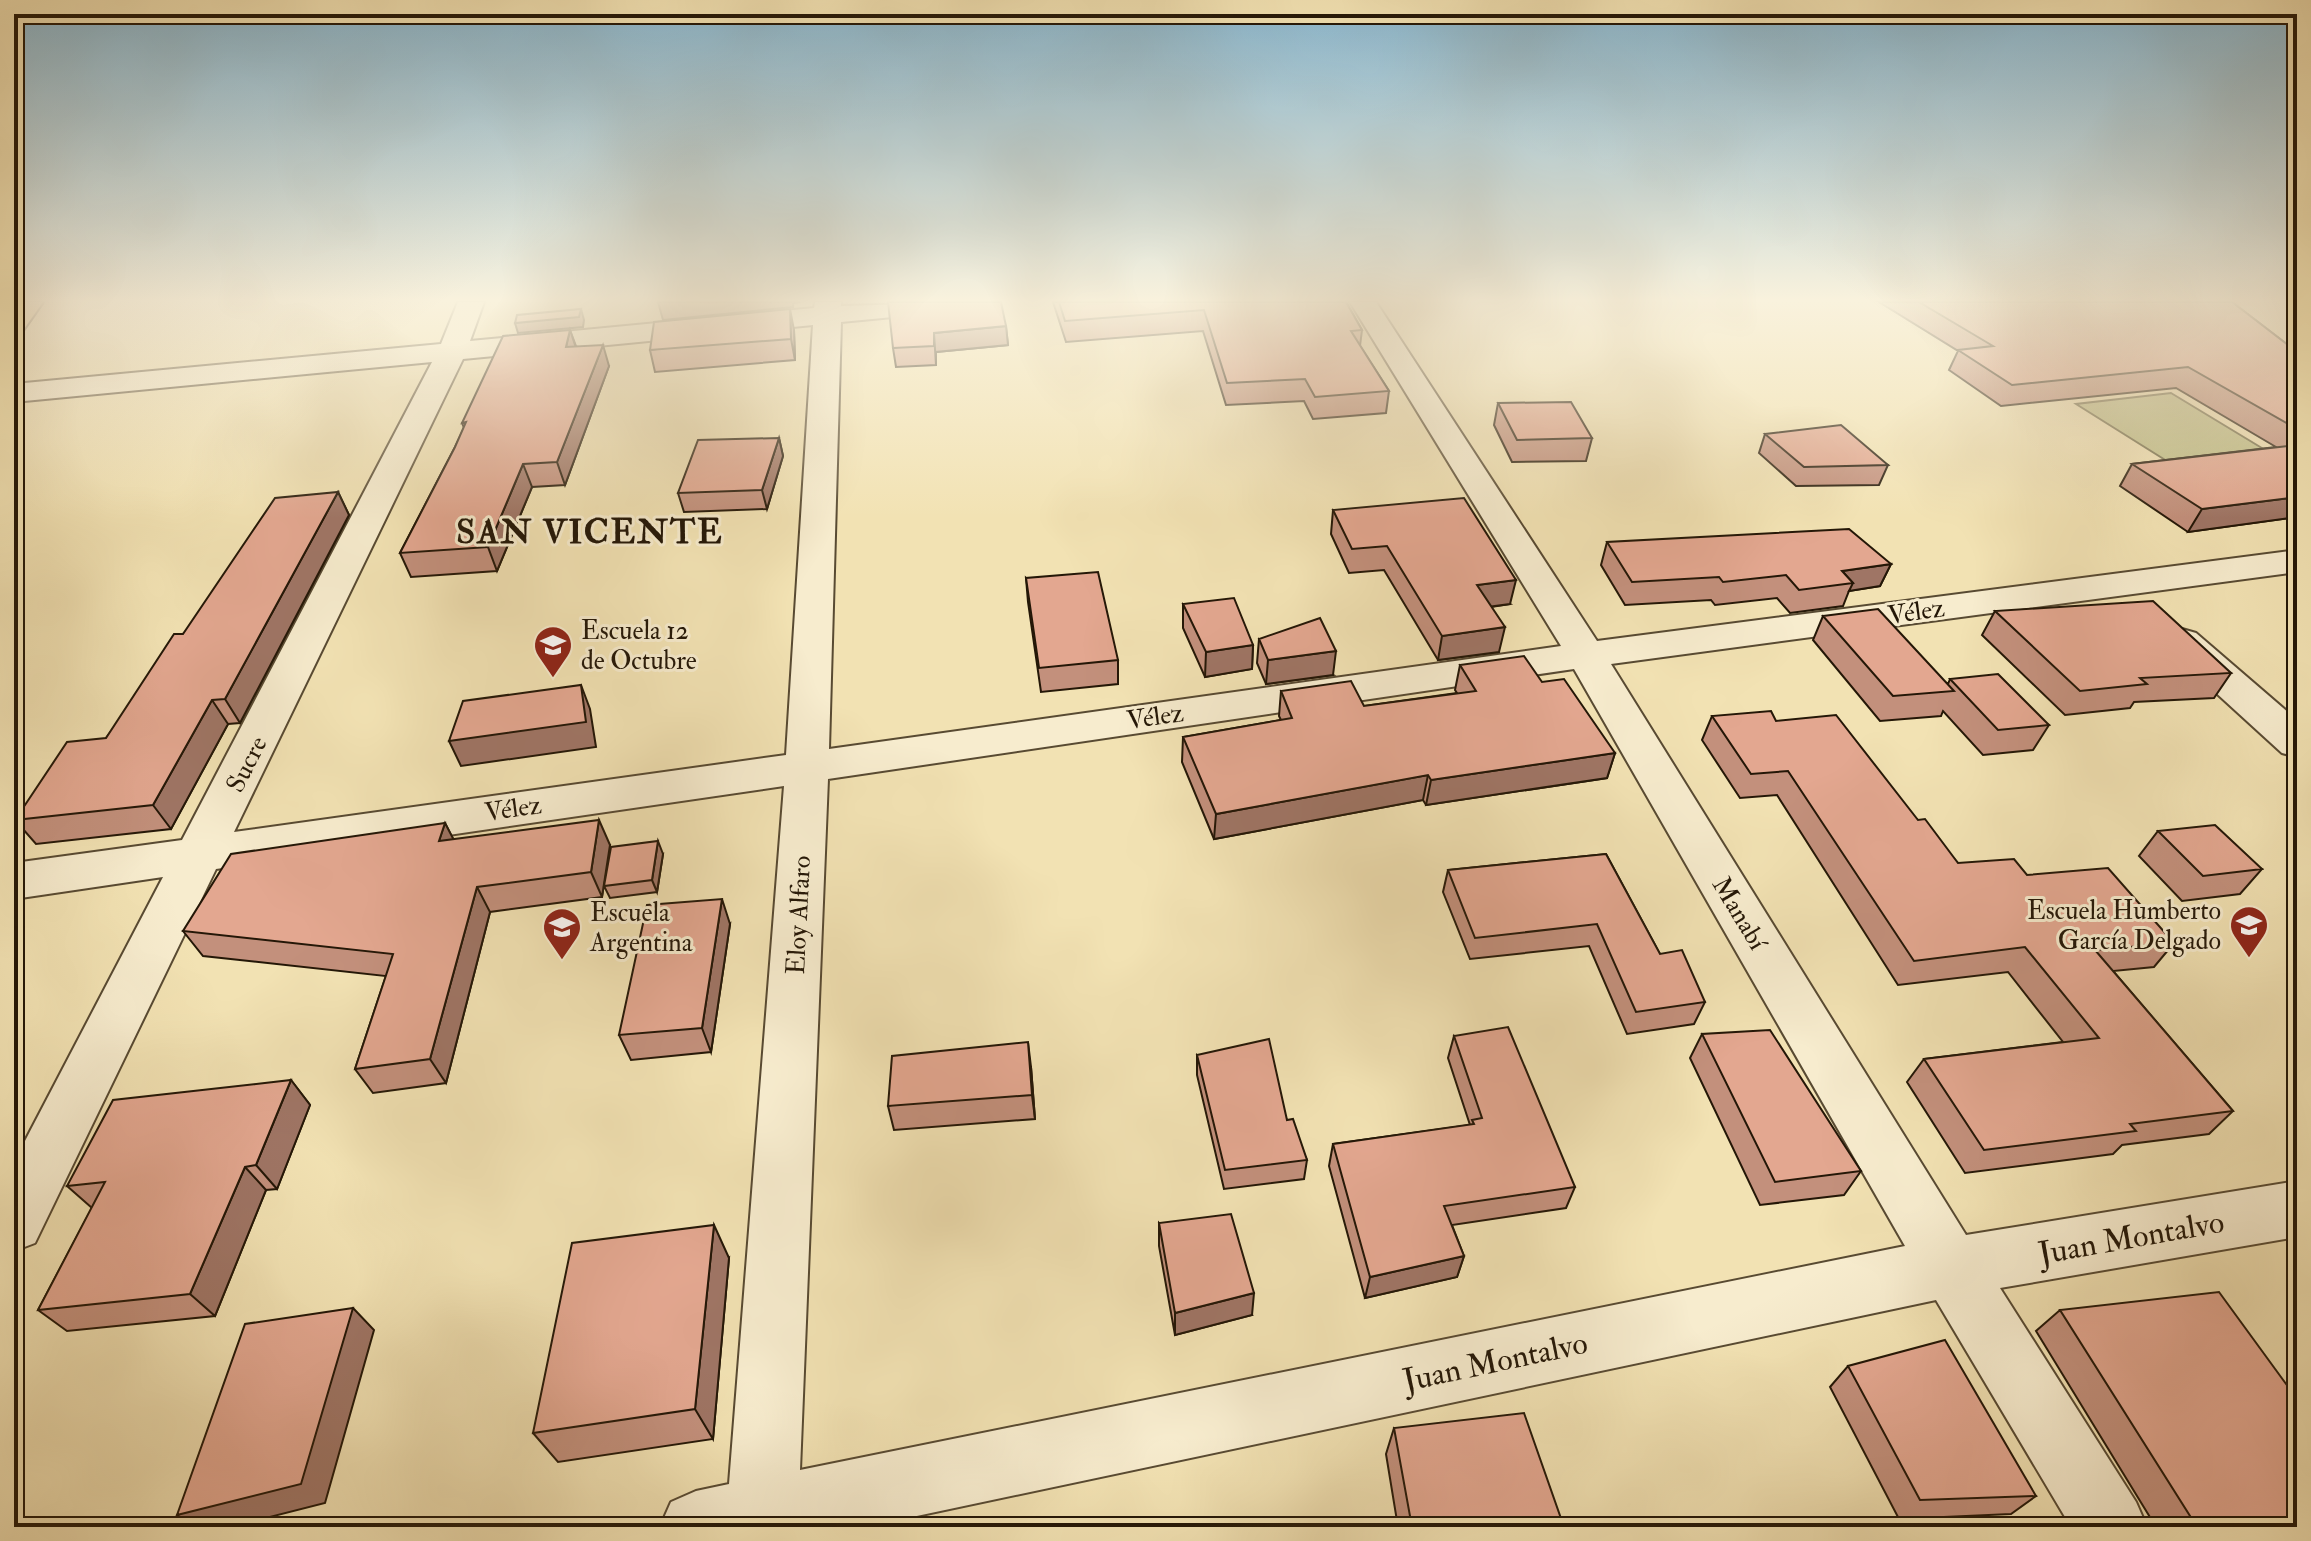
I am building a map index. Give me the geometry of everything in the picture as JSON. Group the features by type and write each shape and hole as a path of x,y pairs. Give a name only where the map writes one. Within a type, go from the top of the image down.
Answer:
{"street":[{"path":"14,393 213,374"},
{"name":"Sucre","path":"14,1223 441,374"},
{"name":"Eloy Alfaro","path":"762,1520 807,765 825,374"},
{"name":"Manabí","path":"1408,374 1586,655 1951,1267 2111,1527"},
{"name":"Vélez","path":"14,881 1586,655 2297,561"},
{"path":"2119,584 2297,743"},
{"name":"Juan Montalvo","path":"696,1527 762,1520 1951,1267 2297,1209"}],"shaded area":[{"path":"2171,393 2285,462 2186,473 2076,404"}],"building":[{"path":"485,374 592,374 557,462 523,464 488,547 400,553 466,422 462,423"},
{"path":"1224,374 1378,374 1389,391 1315,397 1305,379 1227,383"},
{"path":"1995,374 2120,374 2012,385"},
{"path":"2200,374 2297,374 2297,429"},
{"path":"1571,402 1592,438 1517,440 1498,403"},
{"path":"1841,425 1888,465 1804,467 1765,434"},
{"path":"779,438 762,490 678,493 698,440"},
{"path":"2297,445 2297,497 2202,509 2132,464"},
{"path":"338,492 225,699 212,700 153,805 15,820 67,742 106,738 174,634 183,634 275,498"},
{"path":"1464,498 1516,580 1477,585 1505,627 1442,636 1387,546 1352,549 1333,510"},
{"path":"1849,529 1891,564 1842,571 1853,583 1799,590 1786,575 1723,582 1719,577 1632,582 1607,542"},
{"path":"1098,572 1118,660 1039,668 1026,578"},
{"path":"1234,598 1253,645 1206,652 1183,604"},
{"path":"2153,601 2231,673 2140,678 2147,684 2080,691 1995,611"},
{"path":"1878,609 1954,691 1893,696 1823,616"},
{"path":"1320,618 1336,651 1268,660 1259,639"},
{"path":"1524,656 1542,682 1564,679 1615,753 1431,780 1428,775 1216,814 1183,737 1292,718 1281,691 1351,681 1364,706 1476,691 1460,665"},
{"path":"1998,674 2049,725 1998,730 1950,679"},
{"path":"581,685 586,722 449,741 463,701"},
{"path":"1771,711 1776,721 1836,715 1918,820 1925,819 1958,863 2014,859 2027,875 2108,868 2174,943 2095,950 2233,1111 2130,1124 2136,1131 1984,1150 1924,1059 2099,1038 2025,947 1914,961 1788,771 1751,774 1712,716"},
{"path":"599,820 591,872 477,887 430,1059 355,1069 393,954 183,931 231,854 445,823 439,841"},
{"path":"2215,825 2262,869 2203,876 2158,831"},
{"path":"658,841 652,880 604,886 611,847"},
{"path":"1606,854 1660,954 1682,950 1705,1002 1636,1012 1597,924 1475,938 1448,870"},
{"path":"722,899 702,1028 619,1035 647,905"},
{"path":"1508,1027 1575,1187 1444,1206 1464,1256 1370,1277 1333,1144 1474,1124 1472,1120 1482,1118 1454,1036"},
{"path":"1770,1030 1861,1171 1775,1182 1702,1034"},
{"path":"1269,1039 1287,1120 1293,1119 1307,1160 1225,1170 1197,1055"},
{"path":"1028,1042 1032,1095 888,1106 892,1056"},
{"path":"291,1080 256,1165 245,1167 190,1294 38,1310 105,1182 67,1186 113,1100"},
{"path":"1231,1214 1254,1293 1175,1313 1159,1223"},
{"path":"714,1225 695,1409 533,1433 572,1243"},
{"path":"2219,1292 2297,1399 2297,1527 2197,1527 2060,1310"},
{"path":"353,1308 301,1484 177,1515 245,1324"},
{"path":"1945,1340 2036,1496 1920,1500 1848,1366"},
{"path":"1524,1413 1564,1527 1412,1527 1394,1428"},
{"path":"1168,1518 1169,1527 1110,1527"}],"place":[{"name":"Escuela 12 de Octubre","path":"553,679"},
{"name":"Escuela Humberto García Delgado","path":"2249,959"},
{"name":"Escuela Argentina","path":"562,961"}],"district":[{"name":"SAN VICENTE","path":"590,531"}]}
